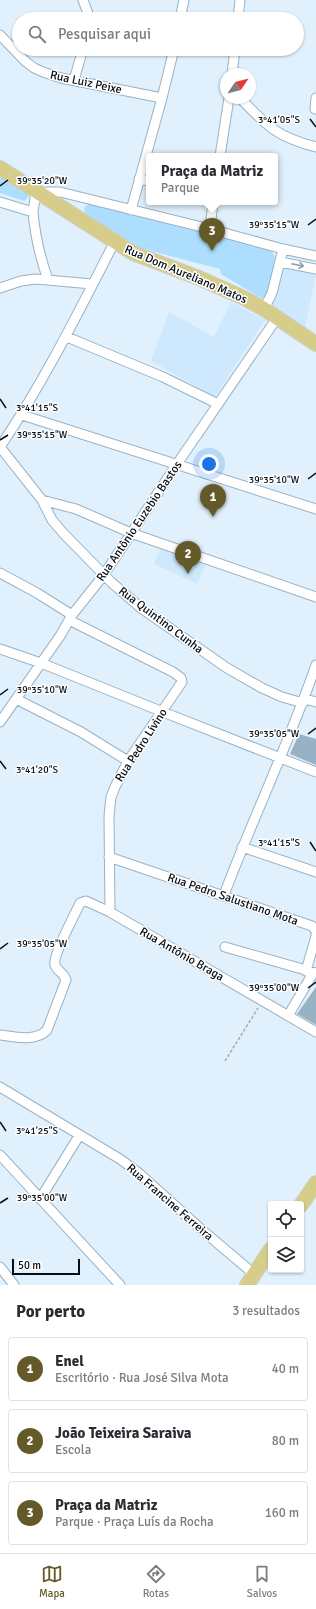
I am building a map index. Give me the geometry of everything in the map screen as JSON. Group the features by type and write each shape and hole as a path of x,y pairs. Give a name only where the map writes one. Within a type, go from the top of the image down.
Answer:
{"main road":[{"name":"Rua Dom Aureliano Matos","path":"0,168 133,252 226,288 264,309 316,344"},
{"path":"304,1201 316,1183"},
{"path":"250,1279 268,1253"}],"street":[{"path":"83,0 87,12"},
{"path":"181,12 184,0"},
{"path":"239,12 240,0"},
{"name":"Rua Luiz Peixe","path":"0,35 12,47"},
{"name":"Rua Luiz Peixe","path":"22,56 34,68 43,72 162,98"},
{"path":"74,80 81,56"},
{"path":"146,153 172,56"},
{"path":"232,68 233,56"},
{"path":"315,109 316,98"},
{"path":"220,153 228,104"},
{"path":"246,104 273,130 287,138 316,147"},
{"path":"131,210 146,154"},
{"path":"139,179 146,180"},
{"path":"48,280 40,257 35,233 33,212 38,192 60,192 210,229 283,250 316,256"},
{"path":"0,202 33,212"},
{"path":"210,229 213,205"},
{"path":"0,447 22,415 67,337 92,284 115,241"},
{"path":"264,309 272,293 283,250"},
{"path":"281,262 316,268"},
{"path":"0,288 36,278 92,284"},
{"name":"Rua Antônio Euzebio Bastos","path":"0,722 41,663 70,617 103,576 177,464 277,318"},
{"path":"67,337 163,377 218,404"},
{"path":"22,415 316,508"},
{"name":"Rua Quintino Cunha","path":"0,447 42,500 52,520 103,576 142,608 227,668 262,688 282,697 316,702"},
{"path":"42,500 76,510 131,533 316,597"},
{"path":"0,573 37,593 70,617"},
{"name":"Rua Pedro Livino","path":"70,617 173,672 181,678 182,682 128,761 111,797 109,816 110,912"},
{"path":"0,649 41,663 316,772"},
{"path":"224,895 242,847 304,701 316,665"},
{"path":"16,699 81,732 128,761"},
{"path":"242,847 316,872"},
{"name":"Rua Pedro Salustiano Mota","path":"109,857 312,926 316,936 312,972 288,1016"},
{"name":"Rua Antônio Braga","path":"0,1035 33,1037 43,1035 47,1030 66,980 55,966 54,961 80,903 83,901 89,902 110,912 262,1002 316,1032"},
{"path":"225,947 312,972"},
{"name":"Rua Francine Ferreira","path":"0,1087 79,1136 120,1159 140,1174 250,1279"},
{"path":"40,1199 79,1136"},
{"path":"0,1155 120,1285"},
{"path":"0,1267 14,1285"}],"path":[{"path":"225,1061 262,1002"}],"shaded area":[{"path":"0,174 29,193 27,199 24,201 0,193"},
{"path":"89,203 131,211 271,250 275,257 269,293 266,297 261,298 221,274 220,269 136,247 86,216 84,208"},
{"path":"282,267 316,274 305,329 269,310 278,288"},
{"path":"231,302 265,320 215,397 151,361 169,312 214,337"},
{"path":"161,548 206,564 197,584 154,564"}],"building":[{"path":"299,734 316,739 316,765 290,754"},
{"path":"316,987 316,1025 297,1014"}],"place":[{"name":"Praça da Matriz","path":"212,251"},
{"name":"Enel","path":"213,517"},
{"name":"João Teixeira Saraiva","path":"188,574"}]}
